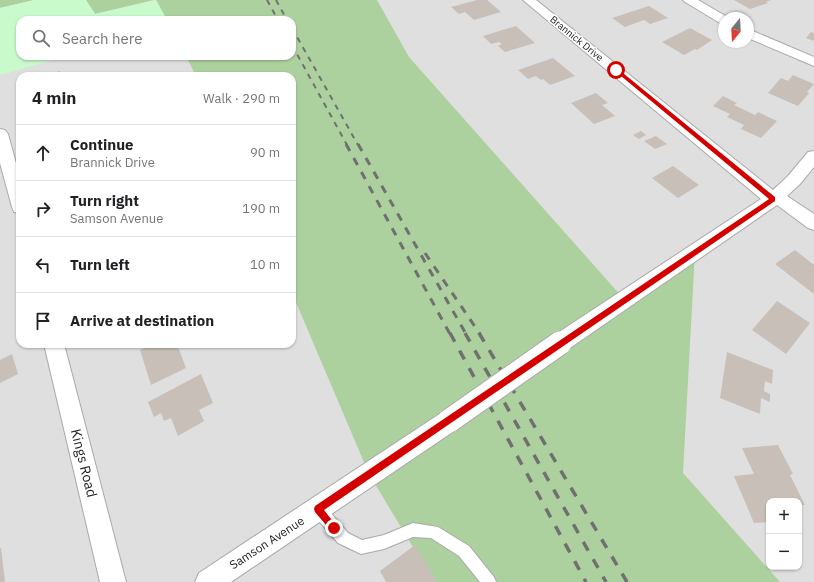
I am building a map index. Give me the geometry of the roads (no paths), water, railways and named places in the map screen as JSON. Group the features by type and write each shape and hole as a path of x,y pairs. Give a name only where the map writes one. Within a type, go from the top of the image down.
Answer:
{"street":[{"name":"Brannick Drive","path":"529,0 775,197 814,223"},
{"path":"688,0 718,17"},
{"path":"754,36 814,62"},
{"path":"0,134 16,189 0,194"},
{"name":"Samson Avenue","path":"208,582 449,421 560,343 775,197 794,180 814,156"},
{"name":"Kings Road","path":"55,348 113,582"}],"lane":[{"path":"318,509 343,538 361,547 384,542 413,530 433,532 464,551 489,582"}],"railway":[{"path":"267,0 276,16"},
{"path":"276,0 285,16"},
{"path":"296,35 358,145"},
{"path":"296,52 347,145"},
{"path":"346,144 450,334"},
{"path":"358,144 466,334"},
{"path":"425,253 480,334"},
{"path":"450,333 586,582"},
{"path":"465,333 606,582"},
{"path":"479,333 627,582"}]}
